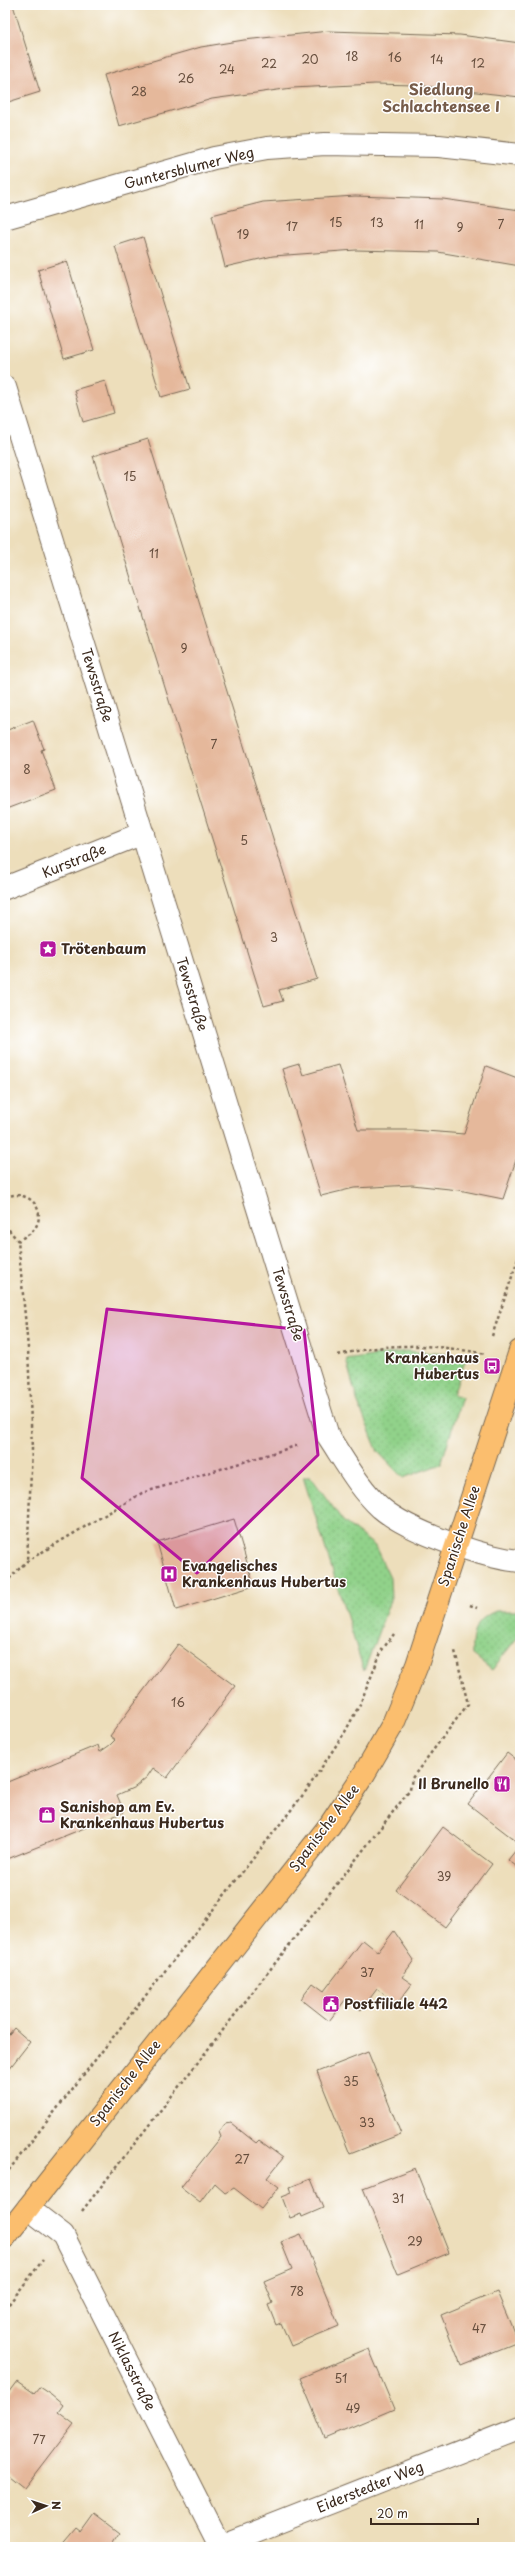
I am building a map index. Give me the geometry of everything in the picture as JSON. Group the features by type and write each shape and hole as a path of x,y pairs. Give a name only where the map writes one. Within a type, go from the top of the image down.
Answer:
{"main road":[{"name":"Spanische Allee","path":"5,2237 330,1824 364,1774 393,1724 417,1665 520,1351"}],"street":[{"name":"Guntersblumer Weg","path":"5,218 214,158 266,148 325,144 438,146 520,155"},
{"name":"Tewsstraße","path":"5,387 328,1436 357,1481 381,1508 403,1523 456,1544 505,1560 520,1562"},
{"name":"Kurstraße","path":"5,888 143,834"},
{"name":"Niklasstraße","path":"28,2208 63,2235 220,2546"},
{"name":"Eiderstedter Weg","path":"220,2546 520,2428"}],"path":[{"path":"5,1197 19,1193 29,1196 37,1205 37,1220 32,1231 18,1240"},
{"path":"5,1225 18,1240 28,1348 32,1450 27,1561"},
{"path":"338,1355 400,1344 436,1346 486,1354"},
{"path":"5,1583 27,1561 142,1493 299,1445"},
{"path":"470,1604 477,1608"},
{"path":"80,2213 410,1790 412,1778 468,1704 455,1660 455,1647"},
{"path":"5,2175 306,1791 345,1732 360,1704 382,1650"},
{"path":"5,2309 45,2258"}],"highlighted area":[{"path":"107,1309 304,1330 318,1455 197,1573 82,1478"}],"green space":[{"path":"406,1351 446,1354 466,1359 453,1394 462,1397 441,1464 403,1478 378,1452 358,1403 346,1360"},
{"path":"303,1477 311,1477 343,1521 375,1546 390,1578 391,1598 364,1671"},
{"path":"496,1611 520,1611 520,1634 492,1670 472,1654 472,1640 476,1628 483,1618"}],"building":[{"path":"5,5 13,5 40,92 5,103"},
{"path":"329,31 460,35 520,43 520,97 415,85 375,84 292,88 212,99 119,126 104,75 201,47 244,40"},
{"path":"355,196 443,199 520,210 520,266 438,252 356,250 273,256 225,267 212,215 263,202"},
{"path":"143,237 190,389 161,397 115,246"},
{"path":"67,261 94,350 64,359 38,270"},
{"path":"105,381 114,413 83,422 74,390"},
{"path":"148,439 317,979 279,990 283,1001 264,1006 93,456"},
{"path":"33,720 44,749 41,750 56,790 6,809 5,731"},
{"path":"299,1064 303,1075 338,1065 358,1130 413,1130 464,1134 486,1066 520,1079 520,1148 503,1199 459,1190 412,1185 354,1188 321,1196 282,1069"},
{"path":"234,1519 254,1586 176,1610 157,1542"},
{"path":"178,1644 235,1686 167,1778 153,1768 147,1777 135,1787 117,1795 124,1812 5,1860 5,1783 98,1745 100,1752 110,1745 115,1740 110,1736"},
{"name":"Il Brunello","path":"507,1753 520,1763 520,1844 468,1804"},
{"path":"443,1827 492,1864 445,1927 396,1890"},
{"path":"520,1845 520,1869 508,1860"},
{"path":"394,1931 414,1960 402,1977 412,1984 397,2004 377,1989 361,2010 346,1999 329,2021 301,1999 313,1983 324,1991 363,1940 378,1952"},
{"path":"14,2028 30,2042 5,2074 5,2039"},
{"path":"368,2052 401,2134 350,2154 317,2072"},
{"path":"231,2123 256,2143 259,2140 283,2158 267,2178 279,2187 261,2209 234,2188 225,2193 214,2183 200,2202 181,2187 221,2137 219,2132 225,2124"},
{"path":"415,2168 449,2253 398,2274 363,2188"},
{"path":"311,2179 323,2208 302,2217 301,2214 290,2218 282,2197 292,2193 290,2187"},
{"path":"301,2234 339,2326 291,2346 281,2323 276,2325 268,2305 273,2303 264,2281 292,2269 281,2242"},
{"path":"497,2292 518,2342 461,2365 441,2315"},
{"path":"369,2349 394,2409 325,2438 300,2378"},
{"path":"17,2381 34,2393 39,2387 51,2395 63,2405 58,2412 74,2424 25,2488 5,2472 5,2397"},
{"path":"94,2514 119,2533 113,2542 119,2547 60,2547 76,2528 81,2532"}],"place":[{"name":"Trötenbaum","path":"48,949"},
{"name":"Krankenhaus Hubertus","path":"492,1366"},
{"name":"Evangelisches Krankenhaus Hubertus","path":"169,1574"},
{"name":"Il Brunello","path":"502,1784"},
{"name":"Sanishop am Ev. Krankenhaus Hubertus","path":"47,1815"},
{"name":"Postfiliale 442","path":"331,2004"}],"district":[{"name":"Siedlung Schlachtensee I","path":"441,98"}]}
